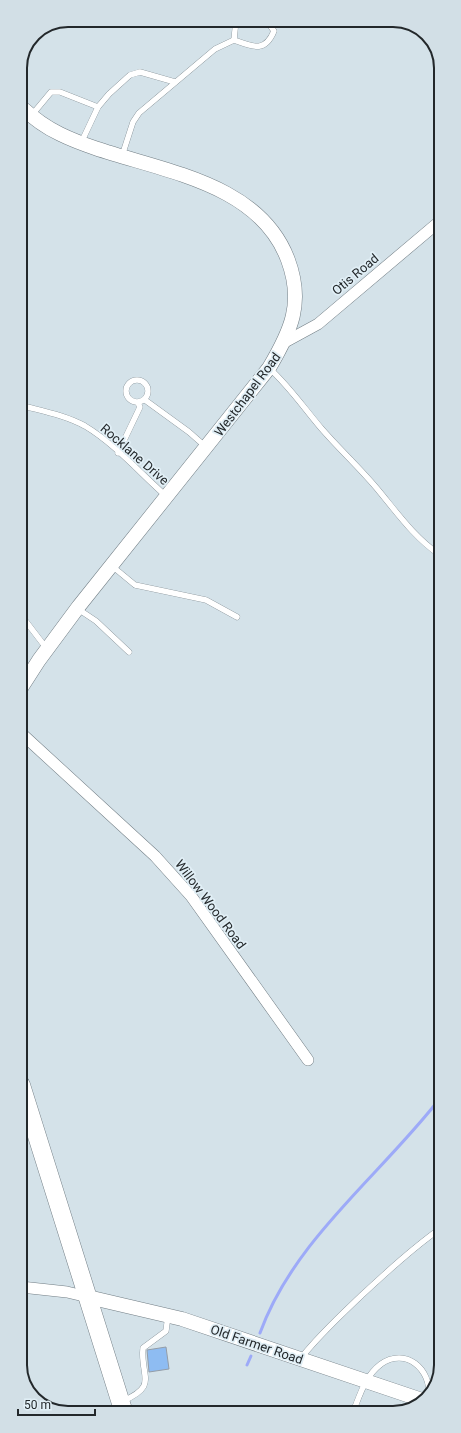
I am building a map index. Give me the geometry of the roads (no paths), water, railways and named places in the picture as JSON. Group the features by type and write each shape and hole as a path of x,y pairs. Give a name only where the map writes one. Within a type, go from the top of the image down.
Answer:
{"main road":[{"path":"27,1104 123,1406"}],"street":[{"name":"Westchapel Road","path":"27,112 59,134 81,143 173,173 220,191 246,205 264,220 285,252 293,278 295,304 294,317 285,342 269,368 77,609 27,679"},
{"name":"Otis Road","path":"285,342 318,324 434,226"},
{"name":"Willow Wood Road","path":"27,739 155,856 173,875 191,896 308,1060"},
{"path":"27,1288 67,1292 88,1297"},
{"name":"Old Farmer Road","path":"88,1297 168,1315 227,1333 365,1382 417,1398"}],"lane":[{"path":"234,40 235,27"},
{"path":"122,156 134,122 139,113 215,49 234,40 258,47 266,44 274,31 271,27"},
{"path":"81,143 98,107 109,94 130,75 140,72 175,82"},
{"path":"27,107 51,92 60,92 98,107"},
{"path":"269,368 283,381 322,429 356,464 405,522 426,545 434,550"},
{"path":"134,381 142,381 147,386 148,393 145,400 138,403 131,401 127,395 128,385 134,381"},
{"path":"145,400 189,432 206,448"},
{"path":"118,453 137,417 140,407 138,403"},
{"name":"Rocklane Drive","path":"27,407 65,417 84,426 101,437 167,497"},
{"path":"111,566 135,585 206,600 237,617"},
{"path":"77,609 96,621 129,652"},
{"path":"27,623 47,649"},
{"path":"300,1359 319,1335 335,1320 394,1265 434,1234"},
{"path":"124,1406 138,1394 143,1387 146,1380 142,1356 143,1348 166,1330 168,1315"},
{"path":"355,1406 365,1382 380,1365 387,1360 397,1358 409,1359 420,1367 426,1376 429,1386"}],"waterway":[{"path":"260,1333 275,1299 294,1267 316,1238 434,1105"},
{"path":"247,1365 251,1356"}]}
